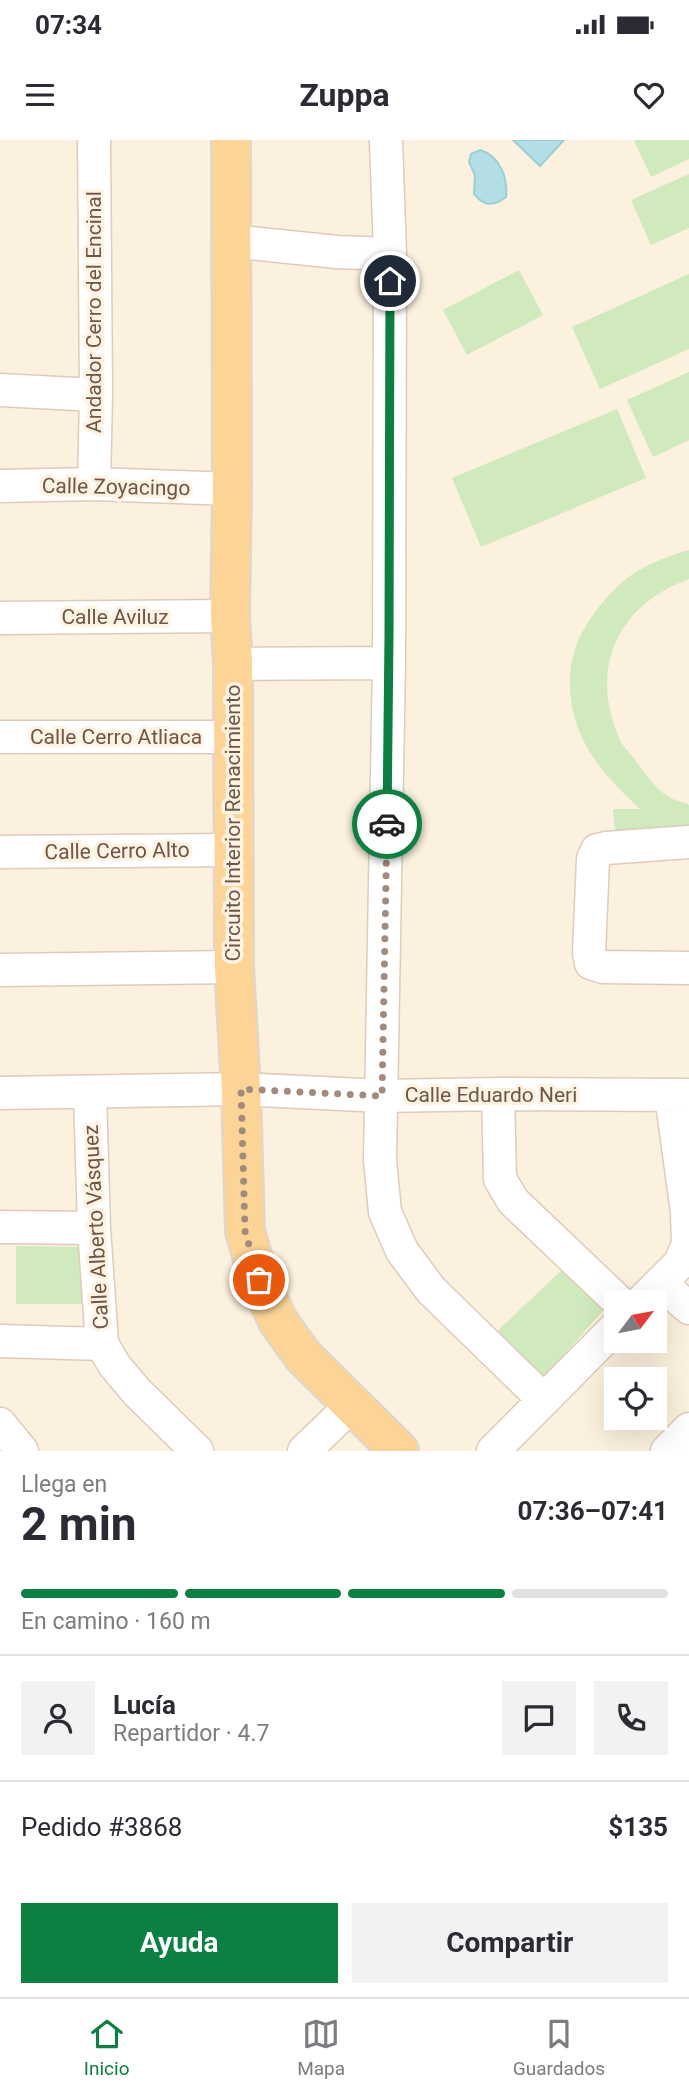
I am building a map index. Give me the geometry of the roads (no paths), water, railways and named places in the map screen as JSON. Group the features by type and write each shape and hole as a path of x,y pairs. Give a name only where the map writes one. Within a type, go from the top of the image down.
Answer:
{"main road":[{"name":"Circuito Interior Renacimiento","path":"231,140 230,616 233,664 234,967 245,1231 259,1280 278,1321 303,1356 399,1451"}],"street":[{"name":"Andador Cerro del Encinal","path":"93,484 96,395 94,140"},
{"path":"386,140 390,254 389,663 380,1160 385,1212 402,1251 431,1290 544,1400"},
{"path":"231,241 351,254 390,254"},
{"path":"0,390 96,395"},
{"name":"Calle Zoyacingo","path":"0,486 93,484 232,489"},
{"name":"Calle Aviluz","path":"0,618 230,616"},
{"path":"233,664 389,663"},
{"name":"Calle Cerro Atliaca","path":"0,737 232,737"},
{"path":"689,842 597,850 593,859 589,953 591,963 603,967 689,968"},
{"name":"Calle Cerro Alto","path":"0,852 233,850"},
{"path":"0,970 234,967"},
{"name":"Calle Eduardo Neri","path":"0,1093 241,1089 382,1096 680,1095"},
{"name":"Calle Alberto Vásquez","path":"90,1093 94,1228 102,1345 115,1366 137,1392 197,1451"},
{"path":"498,1094 500,1179 513,1201 607,1290"},
{"path":"652,1290 680,1263 688,1244 680,1095"},
{"path":"0,1227 94,1228"},
{"path":"667,1299 689,1308"},
{"path":"493,1451 604,1339"},
{"path":"0,1341 102,1345"},
{"path":"304,1451 351,1406"},
{"path":"0,1424 22,1451"},
{"path":"667,1451 689,1429"}],"water":[{"path":"513,140 564,140 540,166"},
{"path":"480,150 498,162 506,182 506,197 493,204 481,201 474,194 475,175 469,162 471,154"}]}
